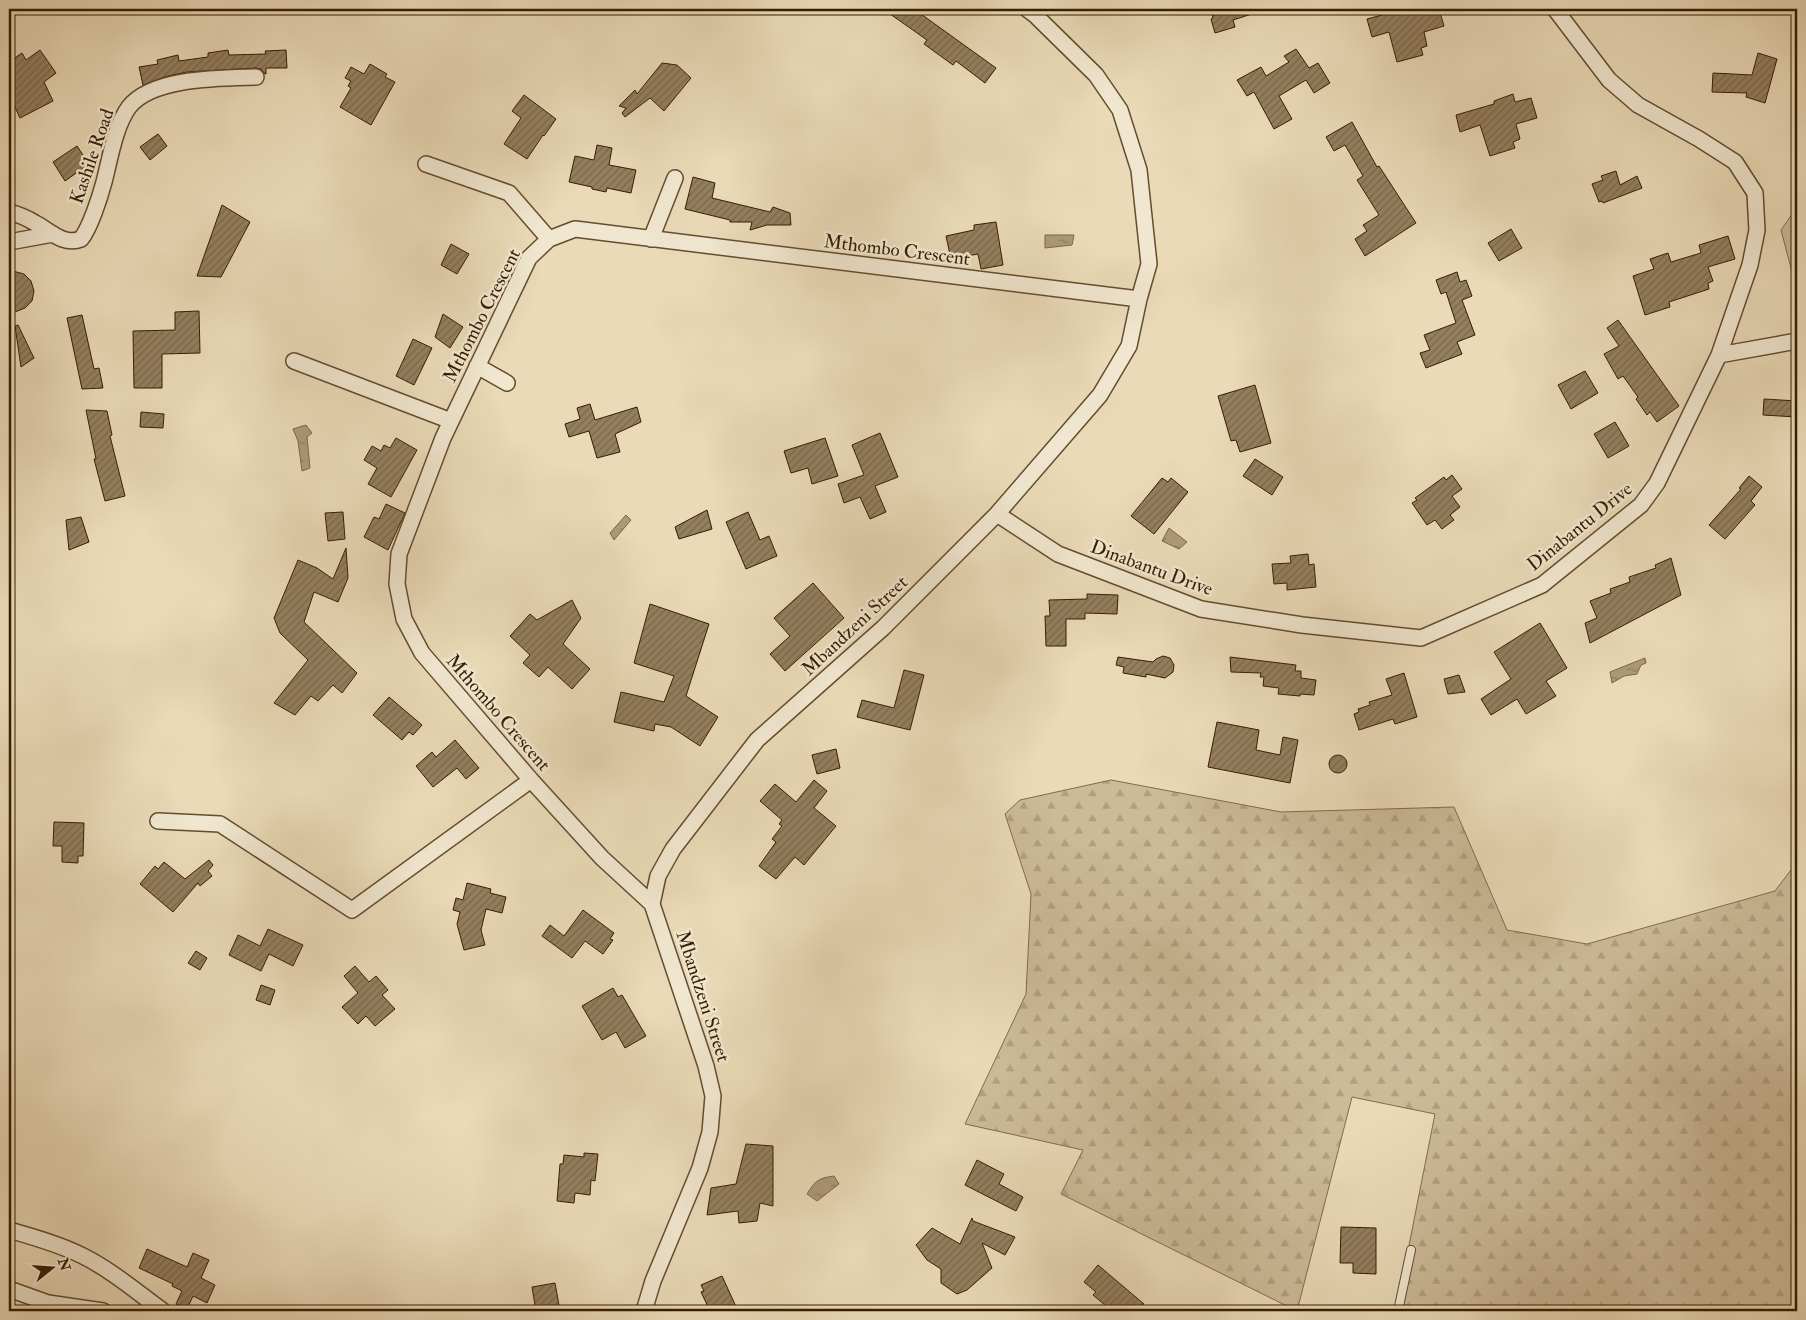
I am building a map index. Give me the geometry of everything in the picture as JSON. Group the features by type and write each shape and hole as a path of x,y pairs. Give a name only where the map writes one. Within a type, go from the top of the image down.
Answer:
{"street":[{"name":"Mbandzeni Street","path":"644,1311 653,1281 700,1168 710,1132 713,1096 706,1066 652,904 658,876 673,849 757,740 883,628 997,514 1100,395 1129,346 1149,264 1139,170 1120,110 1096,75 1035,14 1027,9"},
{"name":"Dinabantu Drive","path":"997,514 1058,554 1201,609 1302,625 1421,638 1542,585 1641,505 1657,484 1719,355 1750,265 1757,230 1755,193 1735,162 1699,139 1638,105 1609,80 1555,9"},
{"name":"Kashile Road","path":"9,212 36,223 53,234 73,241 81,239 100,197 121,121 130,106 144,94 162,87 221,78 256,77"},
{"path":"426,164 509,193 549,239"},
{"path":"651,239 675,178"},
{"name":"Mthombo Crescent","path":"652,904 602,858 531,780 422,653 404,619 396,584 399,554 443,438 529,258 549,239 574,229 1139,299"},
{"path":"9,242 53,234"},
{"path":"1719,355 1797,341"},
{"path":"294,361 451,421"},
{"path":"477,366 507,383"},
{"path":"158,822 220,824 352,910 531,780"},
{"path":"9,1230 52,1243 83,1256 118,1278 163,1311"},
{"path":"9,1289 48,1303 103,1311"}],"lane":[{"path":"1398,1311 1411,1250"}],"green space":[{"path":"1797,207 1797,291 1781,230"},
{"path":"1111,780 1281,812 1454,807 1507,930 1587,944 1775,891 1797,862 1797,1311 1396,1311 1435,1114 1352,1097 1297,1311 1061,1194 1083,1150 965,1124 1026,994 1031,894 1005,814 1020,800"}],"water":[{"path":"1045,235 1074,235 1072,245 1045,248"},
{"path":"306,425 312,433 307,437 310,468 302,471 298,441 293,429"},
{"path":"626,515 631,520 614,540 610,533"},
{"path":"1169,528 1187,542 1179,549 1162,541"},
{"path":"1645,658 1646,663 1641,665 1637,674 1624,676 1612,683 1610,672"},
{"path":"834,1176 839,1184 817,1201 807,1194 817,1181"}],"building":[{"path":"883,9 914,9 996,68 985,83 956,61 953,65 924,44 927,40"},
{"path":"1216,9 1258,9 1258,12 1233,20 1235,27 1215,33 1211,19 1213,18 1212,13 1217,11"},
{"path":"1404,9 1439,9 1444,26 1424,32 1427,46 1421,48 1423,55 1397,62 1389,32 1372,37 1367,19"},
{"path":"1296,49 1309,68 1318,63 1330,83 1314,93 1306,80 1279,96 1292,119 1274,129 1254,92 1247,96 1237,80 1261,67 1266,76 1289,62 1284,56"},
{"path":"40,50 56,73 44,82 53,101 20,118 9,94 9,62 22,53 26,60"},
{"path":"228,50 229,55 266,54 265,51 286,50 287,68 266,68 266,74 261,69 256,68 187,72 168,76 143,85 139,67 158,64 157,60 178,55 179,61 208,57 208,53"},
{"path":"1758,53 1777,59 1765,103 1746,97 1747,93 1712,92 1713,73 1752,75"},
{"path":"662,63 677,65 691,78 664,111 650,98 625,117 622,113 626,108 619,106 635,90 637,94"},
{"path":"370,64 387,74 385,77 395,82 371,125 340,107 351,88 348,86 351,81 345,78 351,67 364,74"},
{"path":"1513,94 1515,102 1531,98 1537,118 1516,124 1520,139 1513,142 1515,148 1490,156 1480,125 1460,132 1456,115 1494,104 1494,101"},
{"path":"524,95 556,119 527,159 504,144 521,118 512,111"},
{"path":"1352,122 1377,167 1379,166 1416,223 1365,256 1355,239 1367,231 1363,225 1379,215 1357,180 1363,176 1345,145 1334,151 1326,137"},
{"path":"158,134 167,146 150,160 140,147"},
{"path":"597,145 612,148 609,165 636,170 631,193 607,188 606,192 569,182 575,156 594,160"},
{"path":"77,146 89,164 65,181 53,162"},
{"path":"1616,171 1620,185 1637,176 1642,188 1603,203 1602,201 1599,202 1592,184 1603,180 1601,176"},
{"path":"693,177 715,183 712,198 770,212 773,207 790,213 791,225 767,225 750,230 752,222 730,222 730,220 685,209"},
{"path":"222,205 250,222 221,277 197,276"},
{"path":"996,222 1003,265 981,269 978,254 951,259 946,236 974,230 974,225"},
{"path":"1511,229 1522,248 1499,261 1488,243"},
{"path":"1728,236 1735,259 1708,267 1713,281 1708,283 1709,289 1669,302 1670,307 1645,315 1633,276 1654,269 1650,259 1668,253 1671,262 1701,253 1699,245"},
{"path":"451,244 469,254 457,274 441,265"},
{"path":"9,270 24,274 31,281 34,291 32,301 25,308 15,312 9,310"},
{"path":"1457,272 1460,282 1466,280 1472,296 1462,300 1475,335 1457,342 1462,354 1426,368 1420,353 1430,350 1424,335 1456,323 1446,292 1441,294 1436,280"},
{"path":"199,311 200,353 162,354 162,388 134,388 133,331 175,330 175,312"},
{"path":"443,314 463,327 450,348 435,337"},
{"path":"82,315 94,369 99,368 103,388 82,389 67,318"},
{"path":"1618,320 1679,406 1657,422 1650,412 1647,415 1636,399 1638,397 1623,376 1618,379 1604,354 1619,346 1607,328"},
{"path":"18,325 34,358 21,367 15,326"},
{"path":"413,339 432,348 414,385 396,376"},
{"path":"1585,371 1598,393 1571,409 1558,385"},
{"path":"1255,385 1271,443 1240,452 1236,440 1231,441 1218,396"},
{"path":"1764,399 1797,401 1797,417 1763,415"},
{"path":"590,404 595,420 637,407 641,422 615,434 620,452 597,458 589,431 569,437 565,424 580,419 577,408"},
{"path":"86,410 107,411 112,435 110,436 125,496 105,501 94,459 96,459"},
{"path":"141,412 164,414 163,428 140,427"},
{"path":"1615,422 1629,446 1608,458 1594,434"},
{"path":"880,433 898,477 875,486 886,512 870,519 860,497 844,503 838,484 864,475 852,445"},
{"path":"396,438 417,450 391,497 368,484 377,468 364,460 372,446 381,451 384,445 390,448"},
{"path":"825,438 838,476 812,484 808,468 791,473 784,451"},
{"path":"1255,459 1283,477 1272,495 1243,476"},
{"path":"1452,475 1462,489 1452,496 1460,507 1450,515 1454,520 1442,529 1435,520 1427,525 1412,503 1417,500 1415,498 1444,477 1446,480"},
{"path":"1749,476 1762,487 1751,501 1755,505 1725,539 1709,525 1741,489 1739,488"},
{"path":"1162,478 1168,482 1171,478 1188,492 1154,534 1131,516"},
{"path":"386,504 405,513 388,550 364,537 374,517 379,519"},
{"path":"707,510 712,529 679,539 675,527"},
{"path":"343,512 345,539 328,541 325,513"},
{"path":"748,512 760,540 769,536 777,556 746,569 726,522"},
{"path":"81,517 89,542 69,550 66,520"},
{"path":"346,548 348,578 338,602 314,592 304,622 357,673 342,693 333,685 318,701 311,696 295,715 274,703 308,660 280,633 274,618 298,560 317,568 333,579"},
{"path":"1308,554 1309,565 1314,564 1316,587 1287,590 1287,583 1274,584 1272,564 1291,563 1290,556"},
{"path":"1671,558 1681,595 1590,643 1585,623 1597,618 1590,601 1611,593 1610,589 1630,582 1629,577 1656,568 1655,565"},
{"path":"813,583 844,618 785,671 770,654 790,636 774,618"},
{"path":"1087,594 1118,595 1117,614 1085,613 1085,619 1066,619 1066,646 1046,646 1045,616 1050,616 1049,600 1087,599"},
{"path":"572,600 581,618 563,644 590,669 572,689 548,667 539,677 523,663 530,655 510,636 530,614 537,620"},
{"path":"650,604 709,624 686,696 718,717 700,746 671,727 655,724 654,731 614,722 621,692 664,702 674,676 634,663"},
{"path":"1540,623 1567,668 1546,681 1556,696 1526,714 1517,699 1491,715 1481,699 1511,679 1494,652"},
{"path":"1163,656 1170,658 1174,665 1173,672 1165,678 1146,674 1146,677 1123,673 1124,667 1116,665 1118,657 1153,662"},
{"path":"1230,657 1296,665 1295,671 1301,671 1301,678 1316,680 1314,695 1278,694 1279,688 1263,686 1264,677 1260,677 1261,673 1231,672"},
{"path":"904,670 924,675 910,730 857,717 862,700 894,708"},
{"path":"1404,673 1417,717 1395,724 1393,719 1359,730 1354,714 1359,712 1358,709 1370,705 1369,702 1392,695 1386,679"},
{"path":"1459,675 1465,692 1448,694 1444,679"},
{"path":"389,697 422,725 413,735 409,732 402,740 373,715"},
{"path":"1217,722 1259,730 1256,750 1280,755 1283,737 1298,740 1290,783 1208,767"},
{"path":"455,740 479,768 466,779 457,768 433,787 416,766 432,752 436,757"},
{"path":"836,749 840,768 817,774 812,755"},
{"path":"1338,755 1344,758 1347,764 1344,770 1338,773 1332,770 1329,764 1332,758"},
{"path":"814,780 827,791 814,808 836,826 804,865 795,857 776,879 759,866 776,842 772,839 782,826 779,824 782,820 760,801 775,784 796,802"},
{"path":"54,822 84,823 83,856 78,856 78,863 62,862 62,846 53,846"},
{"path":"209,860 213,865 208,871 212,876 200,886 198,883 173,912 140,884 155,866 158,869 164,862 185,879"},
{"path":"467,883 491,889 490,893 506,897 502,913 486,909 481,930 485,945 464,950 457,924 460,912 453,910 456,898 463,900"},
{"path":"583,910 614,933 610,939 613,940 603,954 585,941 572,958 542,936 550,925 564,936"},
{"path":"268,929 303,945 293,966 269,954 261,971 229,955 238,935 260,946"},
{"path":"196,951 207,958 200,970 188,963"},
{"path":"355,966 369,982 376,976 388,990 382,995 395,1009 375,1026 366,1016 358,1024 342,1007 358,993 344,976"},
{"path":"261,985 275,990 270,1005 256,1000"},
{"path":"613,988 618,997 622,995 646,1036 625,1048 616,1032 602,1040 582,1006"},
{"path":"746,1144 773,1146 773,1206 760,1203 757,1221 739,1223 738,1211 707,1215 711,1188 736,1184"},
{"path":"584,1153 598,1154 595,1181 591,1180 590,1195 575,1193 574,1203 557,1201 560,1164 563,1164 564,1155 584,1157"},
{"path":"977,1160 1004,1174 999,1184 1023,1197 1016,1211 965,1185"},
{"path":"972,1218 973,1221 1015,1237 1005,1255 982,1243 992,1268 967,1290 957,1294 941,1283 941,1269 927,1260 916,1245 932,1228 960,1244"},
{"path":"1341,1227 1376,1228 1376,1274 1353,1273 1353,1263 1340,1263"},
{"path":"147,1249 187,1267 193,1253 209,1260 201,1278 215,1285 207,1303 193,1296 187,1309 176,1304 182,1291 172,1286 173,1284 139,1268"},
{"path":"1098,1265 1144,1304 1138,1311 1112,1311 1093,1295 1096,1292 1084,1282"},
{"path":"722,1276 738,1311 710,1311 701,1292 704,1291 701,1285"},
{"path":"555,1283 560,1311 536,1311 532,1287"}]}
